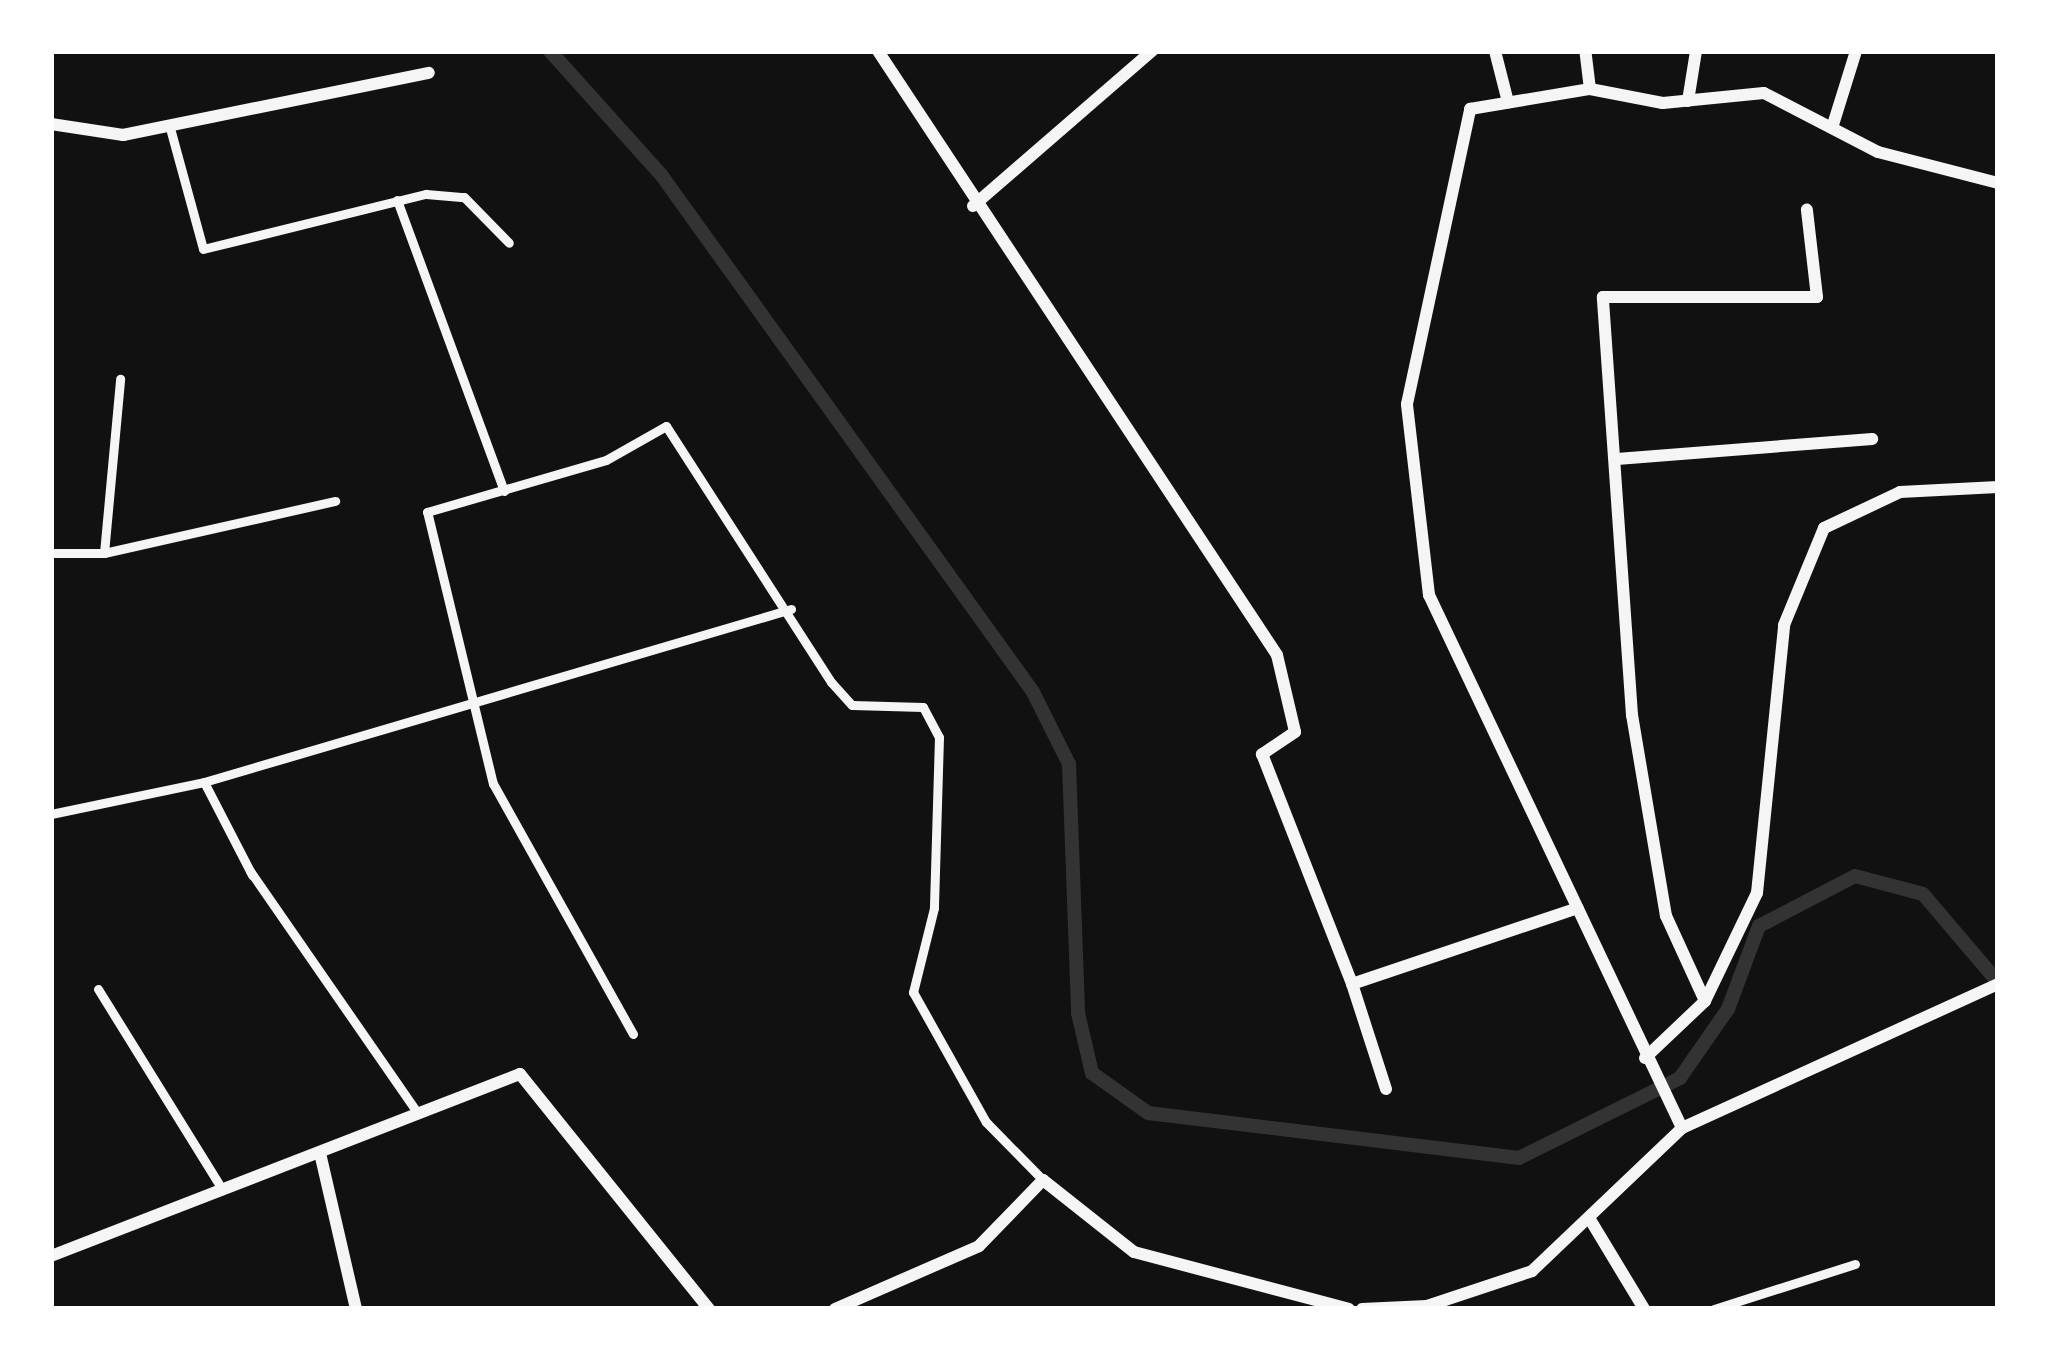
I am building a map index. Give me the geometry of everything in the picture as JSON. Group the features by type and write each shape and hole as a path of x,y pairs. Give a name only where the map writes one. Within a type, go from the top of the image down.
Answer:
{"street":[{"path":"878,51 973,206 1276,655 1295,732 1262,754 1352,985 1386,1089"},
{"path":"973,206 1152,51"},
{"path":"1496,51 1508,102"},
{"path":"1585,51 1590,88"},
{"path":"1688,101 1696,51"},
{"path":"1832,128 1856,51"},
{"path":"51,124 123,135 429,73"},
{"path":"1682,1128 1429,595 1407,404 1470,109 1590,88 1688,101 1765,93 1832,128 1998,183"},
{"path":"1705,1001 1666,916 1632,716 1603,297 1817,298 1808,210"},
{"path":"1617,459 1872,439"},
{"path":"1645,1058 1705,1001 1757,893 1784,626 1824,528 1900,492 1998,487"},
{"path":"1352,985 1578,908"},
{"path":"1363,1309 1427,1306 1532,1271 1591,1221 1682,1128 1998,984"},
{"path":"51,1256 219,1184 320,1153 520,1074 709,1309"},
{"path":"320,1153 356,1309"},
{"path":"835,1309 979,1246 1043,1180 1134,1252 1349,1309"},
{"path":"1591,1221 1644,1309"}],"lane":[{"path":"170,128 202,249 397,200 464,197 509,242"},
{"path":"397,200 504,491"},
{"path":"104,553 120,379"},
{"path":"633,1034 526,855 494,784 427,512 606,460 665,426 852,705 923,707 939,737 934,908 913,992 986,1122 1043,1180"},
{"path":"51,553 104,553 335,501"},
{"path":"51,814 204,782 474,695 791,609"},
{"path":"204,782 251,873 418,1114"},
{"path":"98,989 219,1184"},
{"path":"1714,1309 1748,1304 1855,1264"}],"waterway":[{"path":"550,51 662,176 1033,692 1069,764 1078,1013 1092,1073 1148,1113 1519,1158 1680,1078 1728,1009 1759,926 1855,876 1923,894 1998,982"}]}
